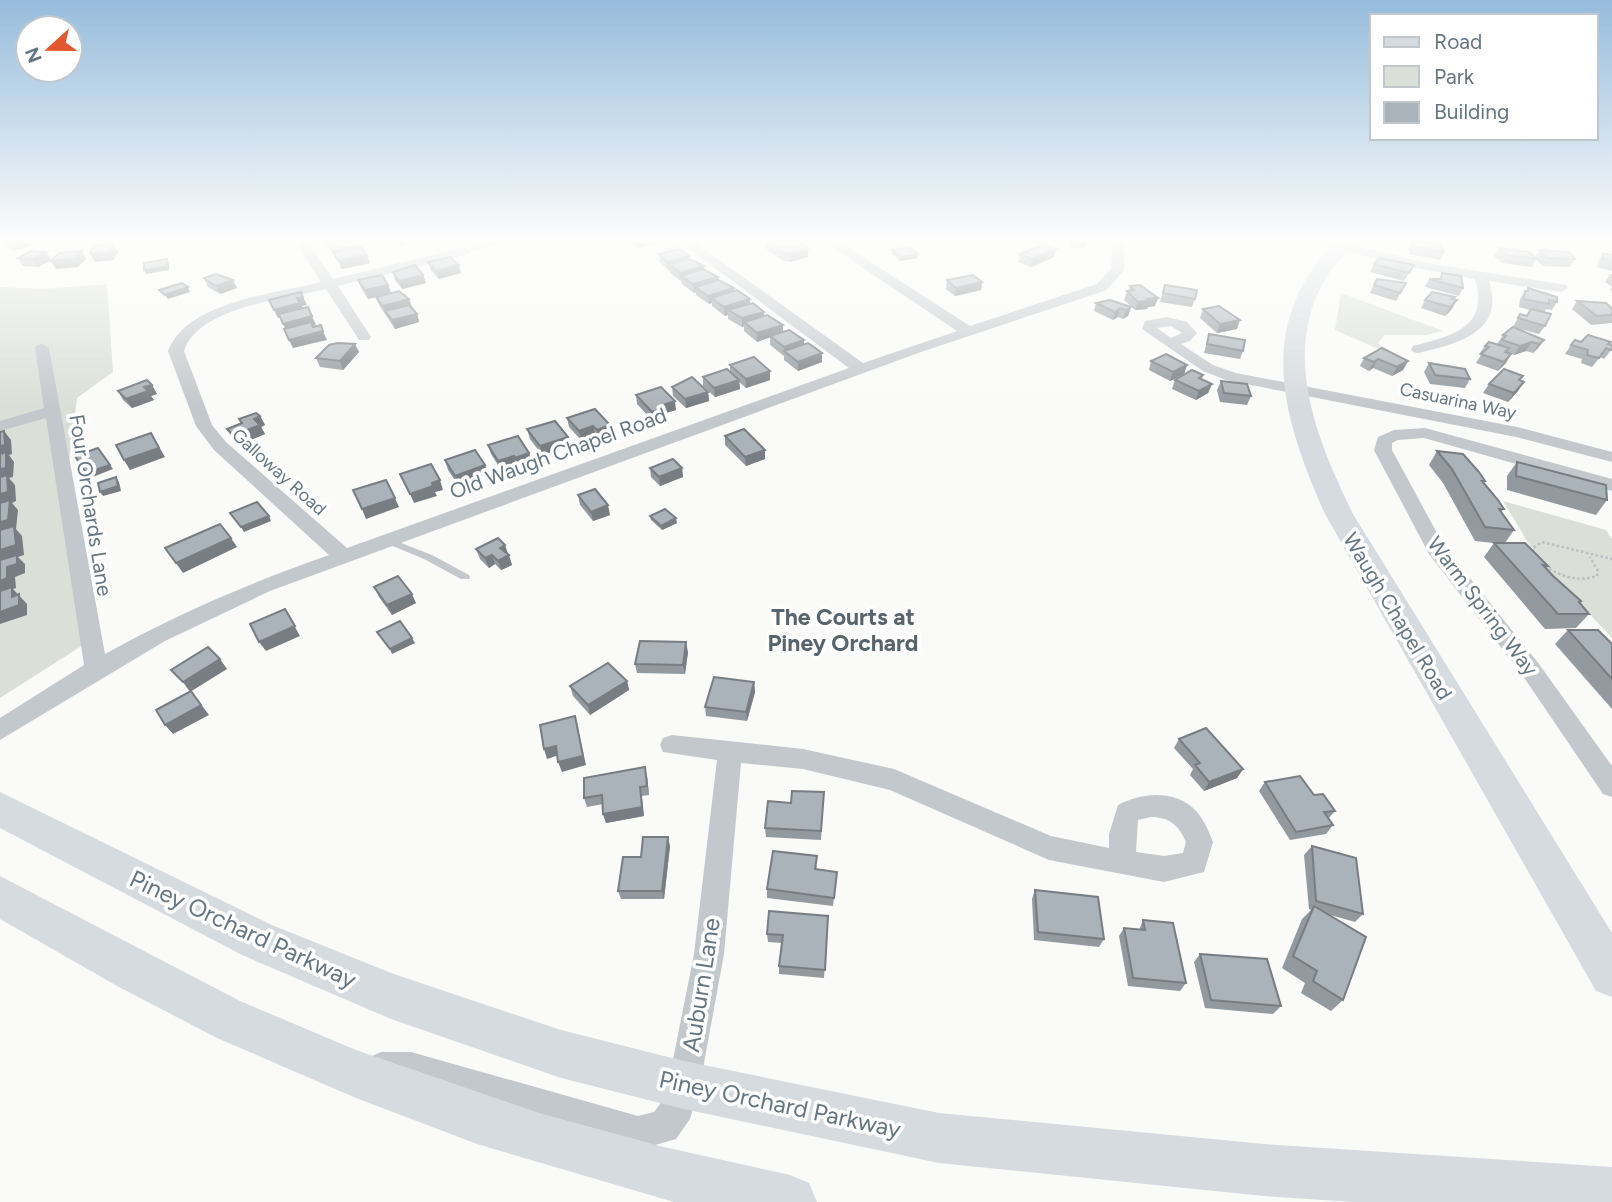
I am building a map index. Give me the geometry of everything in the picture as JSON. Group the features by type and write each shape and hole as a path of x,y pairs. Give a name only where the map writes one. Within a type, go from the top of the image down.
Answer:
{"main road":[{"name":"Waugh Chapel Road","path":"1305,295 1294,334 1295,390 1308,441 1339,514 1612,975"},
{"name":"Piney Orchard Parkway","path":"0,809 257,940 391,996 561,1054 684,1085 939,1138 1264,1170 1612,1193"},
{"path":"0,896 215,1013 337,1066 437,1105 538,1139 732,1190 790,1202"}],"street":[{"name":"Galloway Road","path":"283,295 211,314 184,332 176,351 204,426 220,446 343,556"},
{"path":"337,295 364,337"},
{"path":"759,295 861,369"},
{"path":"912,295 967,331"},
{"name":"Old Waugh Chapel Road","path":"0,730 96,669 201,613 263,586 967,331 1080,295"},
{"path":"1418,349 1469,331 1482,319 1489,307 1488,295"},
{"name":"Casuarina Way","path":"1169,343 1209,368 1232,377 1517,432 1612,457"},
{"name":"Four Orchards Lane","path":"42,348 96,669"},
{"path":"0,426 53,411"},
{"name":"Warm Spring Way","path":"1612,485 1425,433 1394,435 1384,441 1383,450 1436,549 1604,763 1612,786"},
{"path":"672,745 803,760 894,780 1049,848 1122,863"},
{"name":"Auburn Lane","path":"337,1066 411,1068 638,1133 664,1127 678,1107 684,1085 709,954 730,753"}],"lane":[{"path":"386,540 428,557 465,578"}],"path":[{"path":"1536,556 1533,548 1542,542 1575,548 1590,557 1612,559"},
{"path":"1542,564 1561,576 1590,579 1597,576 1598,570 1590,557"}],"green space":[{"path":"0,295 108,295 113,372 77,398 64,501 83,645 0,698"},
{"path":"1341,295 1347,295 1443,331 1426,335 1385,335 1378,343 1390,354 1335,330"},
{"path":"1503,501 1606,530 1612,539 1612,638 1538,559"}],"building":[{"path":"289,295 303,297 297,298 300,303 274,310 269,300"},
{"path":"404,295 409,299 383,306 376,297"},
{"path":"744,295 750,299 724,307 711,298"},
{"path":"1131,295 1154,295 1158,298 1148,299 1150,300 1138,302"},
{"path":"1174,295 1196,295 1195,299"},
{"path":"1429,295 1446,295 1457,300 1450,307 1425,300"},
{"path":"1524,295 1551,295 1557,297 1557,302 1549,300 1549,304 1524,299"},
{"path":"1110,300 1131,307 1126,310 1120,308 1115,312 1096,303"},
{"path":"1577,301 1606,303 1612,309 1612,315 1597,316"},
{"path":"753,303 764,312 742,318 728,310"},
{"path":"409,305 417,314 392,320 385,311"},
{"path":"1219,306 1240,320 1220,324 1203,309"},
{"path":"308,307 312,316 283,324 279,314"},
{"path":"1531,309 1551,314 1545,326 1518,318 1520,314 1527,316"},
{"path":"767,315 783,325 757,333 744,322"},
{"path":"311,322 313,327 321,325 323,331 289,340 284,329"},
{"path":"1513,327 1544,340 1539,344 1532,342 1520,346 1502,340 1506,336 1503,335"},
{"path":"789,330 804,340 784,347 770,336"},
{"path":"1209,334 1245,340 1243,351 1207,344"},
{"path":"1588,335 1611,342 1608,344 1612,345 1611,350 1606,348 1599,358 1587,355 1588,350 1571,345 1575,340 1581,342"},
{"path":"1489,342 1509,348 1505,352 1511,354 1504,362 1481,354 1489,347 1485,346"},
{"path":"808,343 822,353 798,362 784,351"},
{"path":"355,344 340,361 316,358 329,345"},
{"path":"1382,348 1408,361 1397,367 1378,359 1374,362 1364,358"},
{"path":"1166,354 1187,365 1173,372 1151,361"},
{"path":"754,357 770,371 746,379 730,365"},
{"path":"1429,363 1465,369 1470,379 1435,375"},
{"path":"727,369 739,380 714,388 703,377"},
{"path":"1504,369 1523,376 1519,380 1524,382 1514,393 1489,384"},
{"path":"1192,370 1203,375 1199,378 1212,384 1199,391 1175,380"},
{"path":"692,377 708,392 685,399 672,387"},
{"path":"147,380 152,385 144,387 148,391 126,399 118,391"},
{"path":"1221,381 1247,384 1251,396 1224,393"},
{"path":"661,387 675,401 652,412 636,395"},
{"path":"595,409 610,425 597,430 593,426 579,431 567,418"},
{"path":"256,413 260,416 254,419 260,425 233,435 227,429 242,423 239,419"},
{"path":"555,421 568,437 540,446 527,429"},
{"path":"744,429 765,450 745,457 725,436"},
{"path":"4,431 5,445 0,446 0,432"},
{"path":"151,433 159,448 124,460 116,445"},
{"path":"518,436 529,453 498,461 488,445"},
{"path":"98,448 110,465 86,473 75,456"},
{"path":"475,450 485,465 455,476 445,460"},
{"path":"1437,451 1463,454 1498,500 1504,509 1499,509 1514,530 1485,527 1452,469"},
{"path":"6,452 6,468 0,469 0,454"},
{"path":"673,459 682,468 659,477 650,468"},
{"path":"1517,462 1606,485 1607,500 1516,476"},
{"path":"431,464 440,480 432,483 433,486 410,494 400,474"},
{"path":"7,475 8,492 0,494 0,477"},
{"path":"116,477 118,486 100,492 98,483"},
{"path":"386,480 395,498 362,509 353,490"},
{"path":"595,489 608,505 591,512 578,495"},
{"path":"10,500 8,520 0,522 0,503"},
{"path":"257,502 269,516 241,527 230,513"},
{"path":"665,509 676,518 661,526 650,516"},
{"path":"220,524 231,538 176,563 165,548"},
{"path":"14,526 16,545 0,550 0,530"},
{"path":"498,538 505,545 500,548 509,555 498,561 492,555 485,558 476,549"},
{"path":"1494,543 1525,543 1548,566 1543,565 1553,576 1581,601 1579,602 1589,614 1558,614"},
{"path":"17,555 17,564 7,567 7,578 0,581 0,560"},
{"path":"398,576 412,594 387,605 374,587"},
{"path":"12,587 12,597 19,594 19,605 0,612 0,591"},
{"path":"285,609 295,626 259,642 250,624"},
{"path":"400,621 412,638 390,649 377,632"},
{"path":"1568,630 1598,630 1612,644 1612,679"},
{"path":"640,641 686,642 683,665 635,664"},
{"path":"208,647 220,659 183,682 171,670"},
{"path":"608,663 627,681 588,705 570,686"},
{"path":"714,677 754,682 746,712 705,707"},
{"path":"191,691 201,705 165,725 156,710"},
{"path":"575,716 583,756 558,762 556,746 544,749 540,725"},
{"path":"1206,728 1243,769 1209,782 1195,765 1200,763 1179,739"},
{"path":"645,767 647,786 640,787 642,807 603,814 602,795 584,798 584,778"},
{"path":"1300,776 1314,795 1323,794 1335,811 1324,812 1333,825 1296,832 1265,782"},
{"path":"792,791 824,792 821,831 765,828 768,801 791,803"},
{"path":"643,837 668,837 662,891 618,891 623,857 641,857"},
{"path":"1312,846 1356,858 1363,914 1316,901"},
{"path":"773,851 817,856 815,869 837,872 834,898 767,889"},
{"path":"1035,890 1098,897 1104,939 1038,932"},
{"path":"1314,906 1366,937 1343,1000 1313,981 1317,971 1293,956"},
{"path":"769,911 828,916 825,970 779,966 783,935 767,934"},
{"path":"1143,920 1173,923 1186,983 1133,978 1124,928 1145,930"},
{"path":"1200,954 1267,959 1281,1006 1211,1000"}],"district":[{"name":"The Courts at Piney Orchard","path":"843,630"}]}
